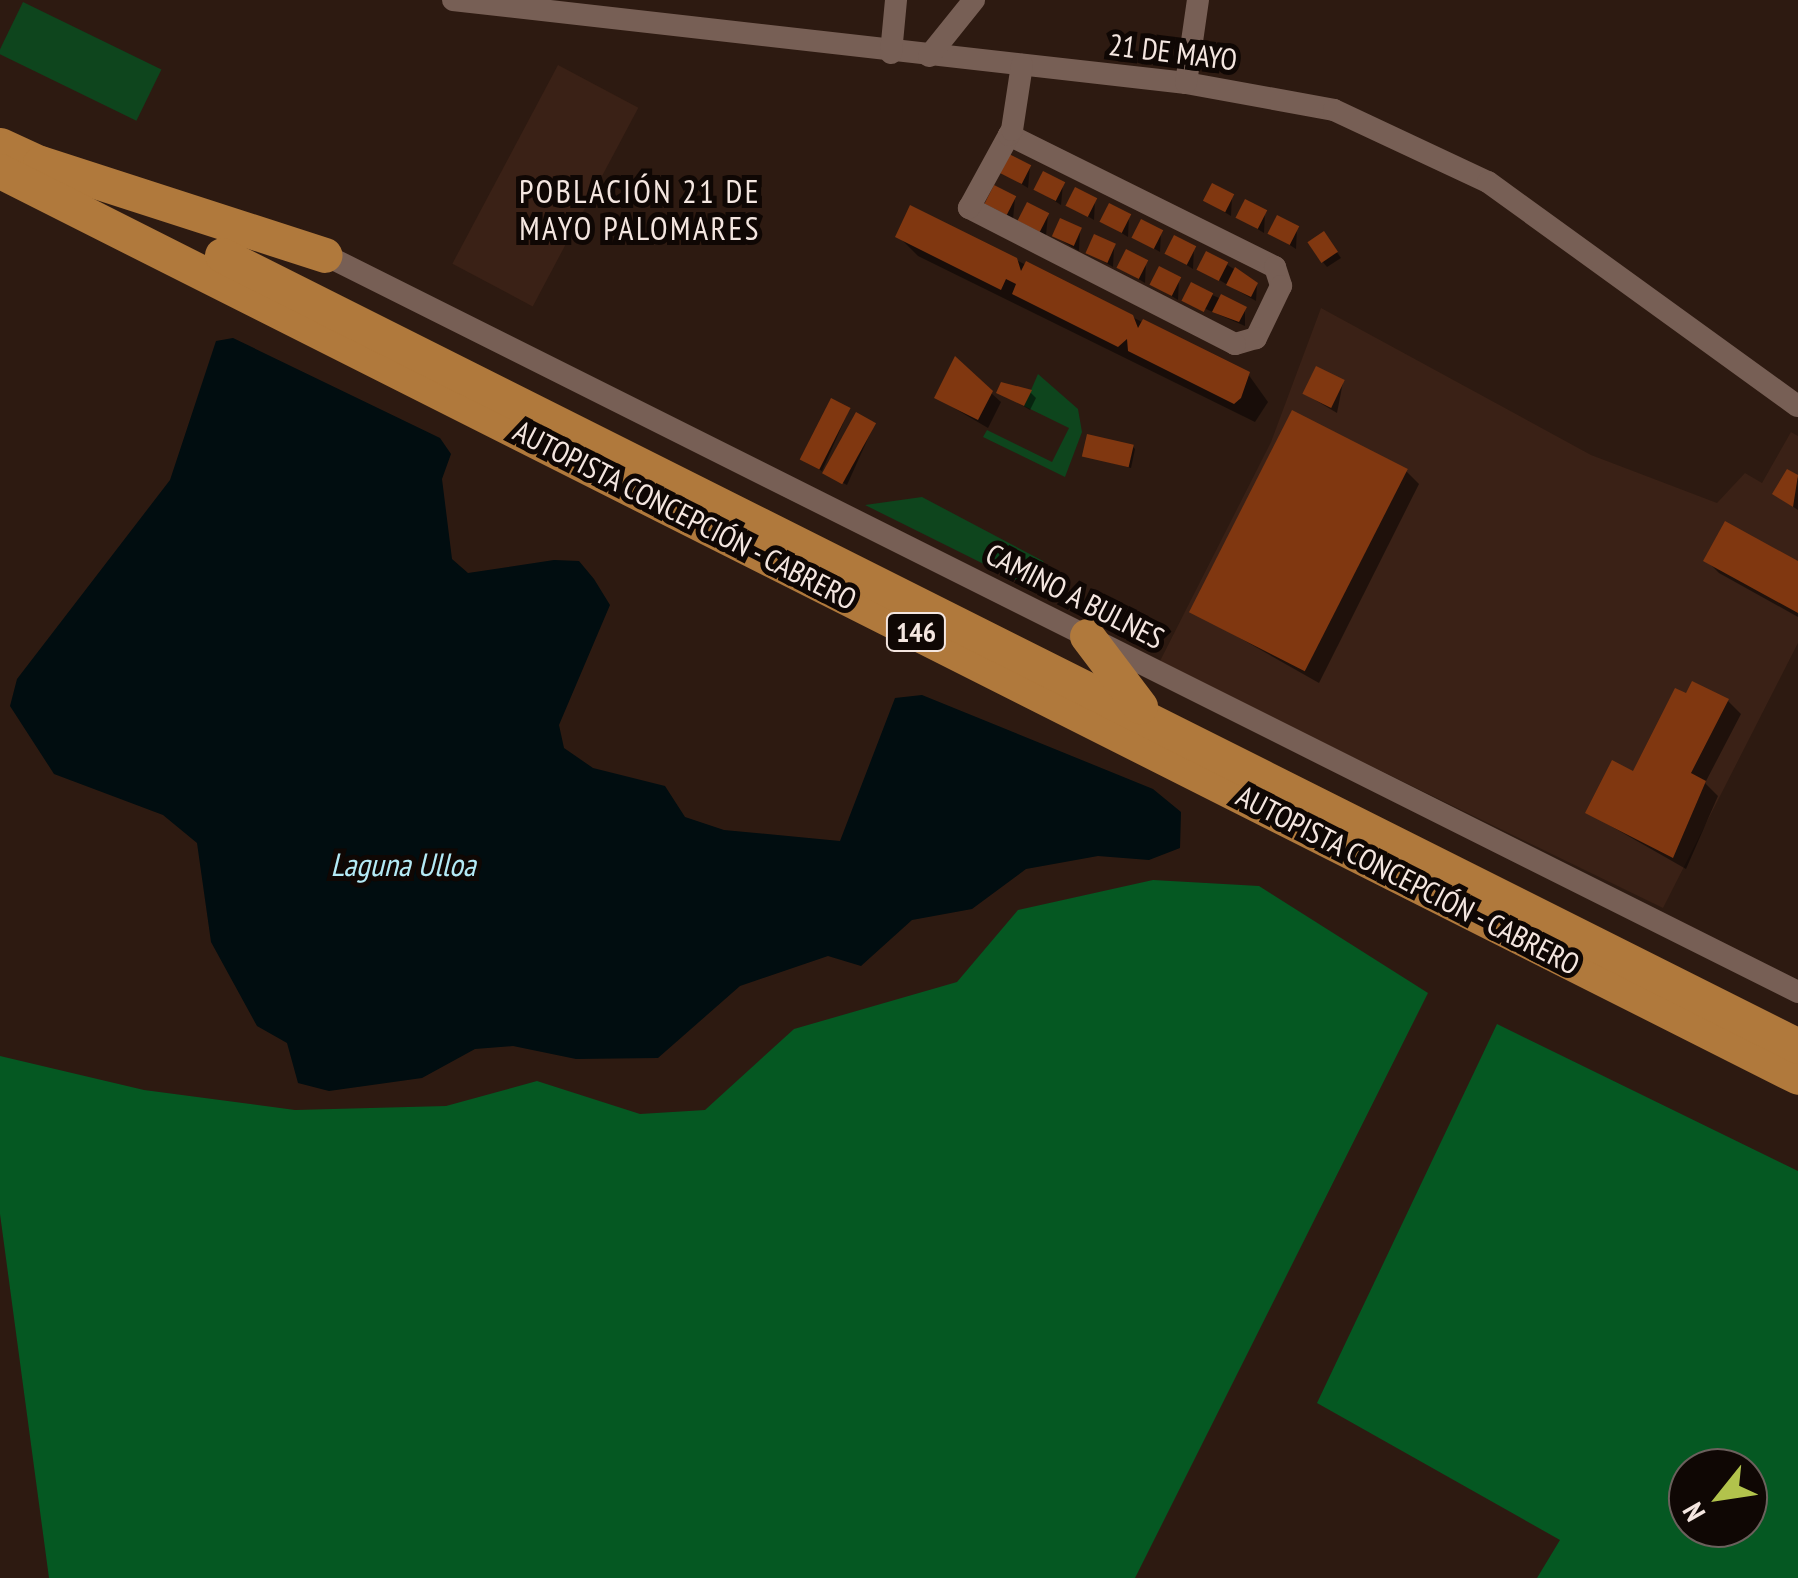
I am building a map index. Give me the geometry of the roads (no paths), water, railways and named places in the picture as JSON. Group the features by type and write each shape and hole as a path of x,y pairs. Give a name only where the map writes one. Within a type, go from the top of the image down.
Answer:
{"highway":[{"name":"AUTOPISTA CONCEPCIÓN - CABRERO","path":"0,145 1798,1046"},
{"path":"40,164 325,255"},
{"name":"AUTOPISTA CONCEPCIÓN - CABRERO","path":"0,171 1798,1077"},
{"path":"1087,636 1111,678 1167,730"}],"street":[{"name":"21 DE MAYO","path":"454,0 637,10 892,54 1186,83 1334,110 1444,156 1798,406"},
{"path":"892,54 896,0"},
{"path":"929,56 974,0"},
{"path":"1186,83 1198,0"},
{"path":"1009,136 1275,267 1282,286 1256,338 1236,344 969,208 1009,136 1022,65"},
{"name":"CAMINO A BULNES","path":"325,255 1798,992"}],"water":[{"name":"Laguna Ulloa","path":"233,338 440,438 451,454 442,479 452,559 468,573 554,560 579,561 610,605 559,725 564,748 593,768 665,786 685,817 724,830 840,841 895,698 922,695 1153,789 1181,812 1180,848 1149,860 1098,856 1026,869 972,909 912,920 861,966 828,956 740,986 658,1058 576,1059 513,1046 475,1049 422,1078 329,1091 298,1083 287,1043 257,1026 211,942 197,843 163,815 54,774 10,706 17,679 170,480 216,341"}],"district":[{"name":"POBLACIÓN 21 DE MAYO PALOMARES","path":"640,210"}]}
